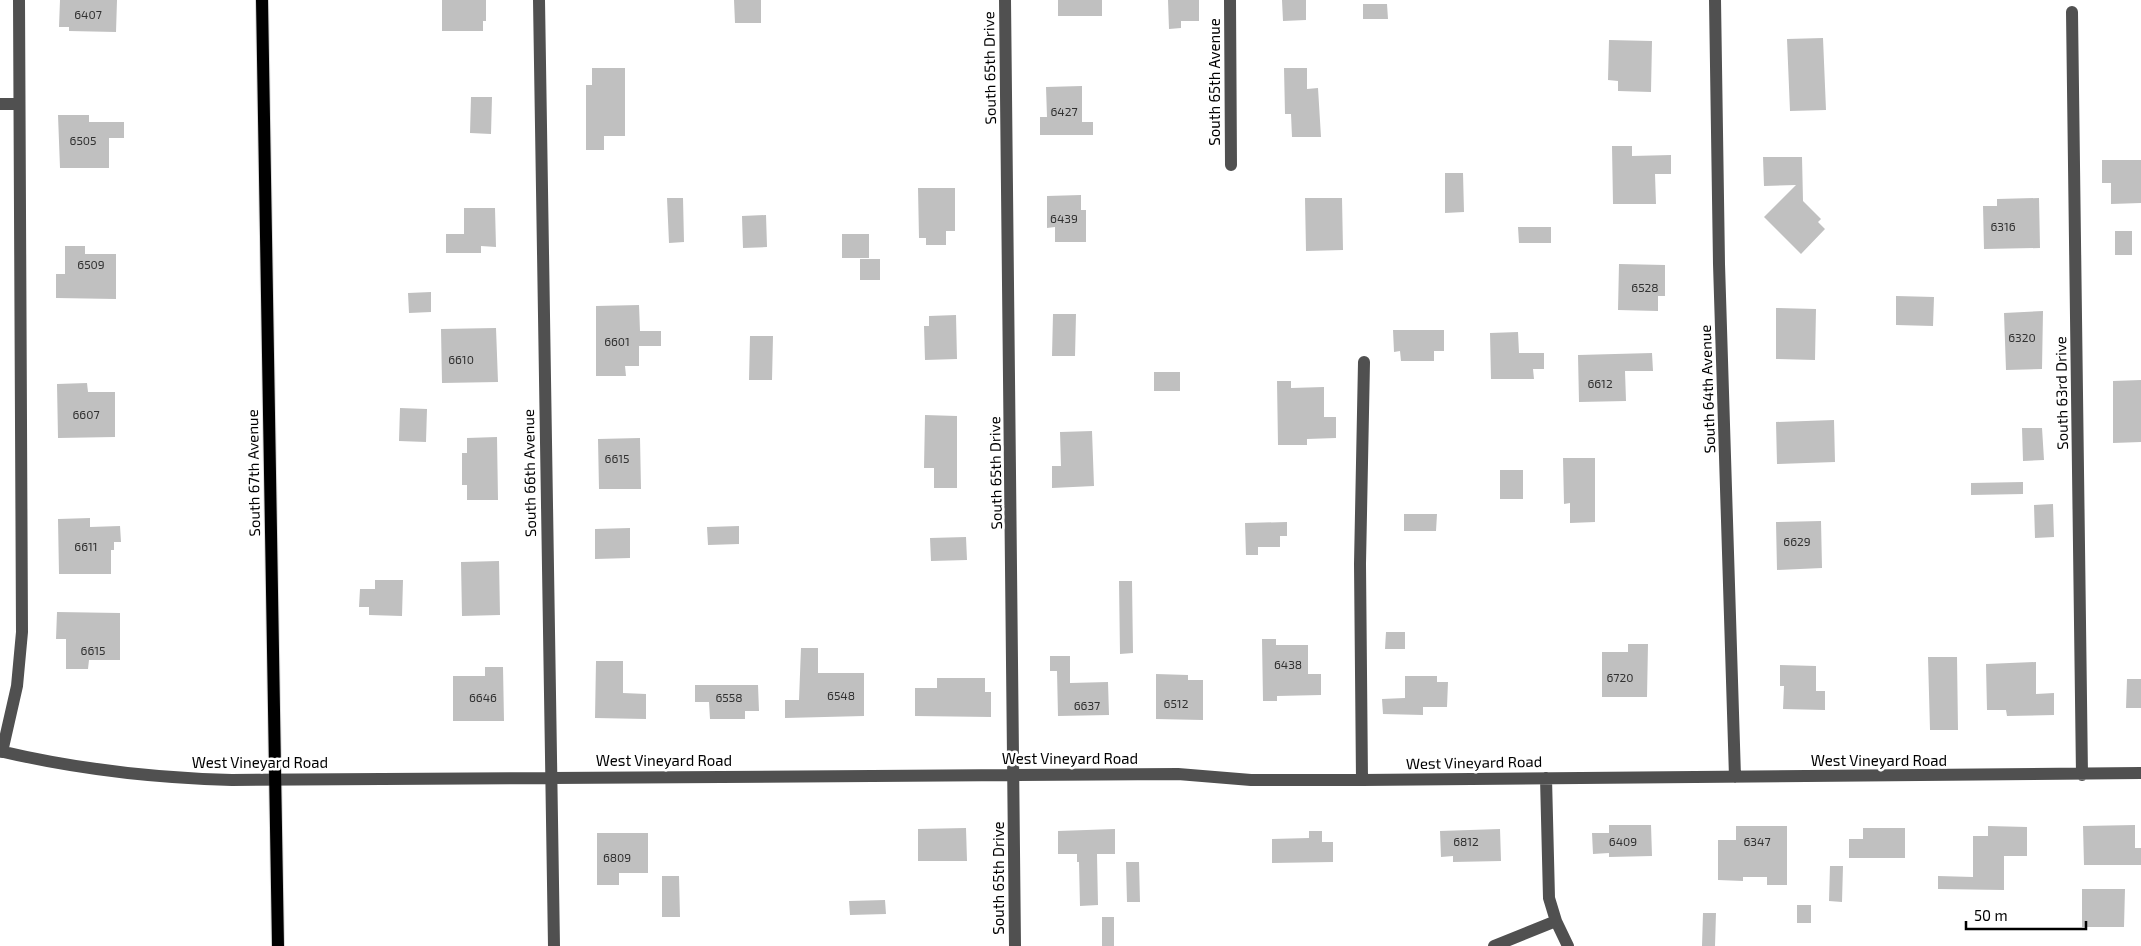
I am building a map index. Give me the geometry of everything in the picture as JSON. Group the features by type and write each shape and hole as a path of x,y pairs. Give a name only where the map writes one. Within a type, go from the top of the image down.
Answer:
{"main road":[{"name":"South 67th Avenue","path":"262,0 278,946"}],"street":[{"path":"1,752 17,686 22,632 19,0"},
{"name":"South 66th Avenue","path":"539,0 554,946"},
{"name":"South 65th Drive","path":"1005,0 1015,774 1015,946"},
{"name":"South 65th Avenue","path":"1230,0 1231,165"},
{"name":"South 64th Avenue","path":"1715,0 1720,274 1735,777"},
{"name":"South 63rd Drive","path":"2072,12 2082,775"},
{"path":"0,104 19,104"},
{"path":"1362,780 1360,556 1364,362"},
{"name":"West Vineyard Road","path":"1,752 55,763 152,776 232,780 1015,774 1178,774 1251,780 1362,780 2141,773"},
{"path":"1546,778 1548,888 1556,921 1568,946"},
{"path":"1494,946 1556,921"}],"building":[{"path":"60,0 117,0 116,32 69,31 69,27 59,27"},
{"path":"442,0 486,0 486,21 483,21 483,31 442,31"},
{"path":"734,0 761,0 761,23 735,23"},
{"path":"1058,0 1102,0 1102,16 1058,16"},
{"path":"1168,0 1199,0 1199,21 1181,21 1181,28 1169,29"},
{"path":"1282,0 1306,0 1306,20 1283,21"},
{"path":"1363,4 1387,4 1388,19 1363,19"},
{"path":"1823,38 1826,110 1790,111 1787,39"},
{"path":"1609,40 1652,41 1651,92 1618,91 1618,81 1608,80"},
{"path":"592,68 625,68 625,136 604,136 604,150 586,150 586,85 592,85"},
{"path":"1284,68 1307,68 1307,89 1318,88 1321,137 1292,137 1291,114 1285,114"},
{"path":"1082,86 1082,122 1093,122 1093,135 1040,135 1040,117 1047,117 1046,87"},
{"path":"471,97 492,97 491,134 470,133"},
{"path":"58,115 89,115 89,122 124,122 124,138 109,138 109,168 60,168"},
{"path":"1612,146 1632,146 1632,156 1671,155 1671,174 1655,174 1656,204 1613,204"},
{"path":"1763,157 1802,157 1803,201 1821,219 1818,222 1825,229 1801,254 1764,217 1796,185 1764,186"},
{"path":"2102,160 2141,160 2141,203 2111,204 2111,183 2102,183"},
{"path":"1445,173 1463,173 1464,212 1445,213"},
{"path":"918,188 955,188 955,231 946,231 946,245 926,245 926,238 919,238"},
{"path":"1081,195 1081,210 1086,210 1086,242 1055,242 1055,227 1047,228 1047,196"},
{"path":"667,198 683,198 684,242 669,243"},
{"path":"1305,198 1342,198 1343,250 1306,251"},
{"path":"2039,198 2040,248 1984,249 1983,206 1997,206 1997,199"},
{"path":"464,208 495,208 496,247 481,246 481,253 446,253 446,234 464,234"},
{"path":"766,215 767,247 743,248 742,216"},
{"path":"1518,227 1551,227 1551,243 1519,243"},
{"path":"2115,231 2132,231 2132,255 2115,255"},
{"path":"842,234 869,234 869,258 842,258"},
{"path":"65,246 85,246 85,254 116,254 116,299 56,298 56,274 65,274"},
{"path":"860,259 880,259 880,280 860,280"},
{"path":"1619,264 1665,265 1665,296 1658,296 1658,311 1618,310"},
{"path":"431,292 431,312 409,313 408,293"},
{"path":"1896,296 1934,297 1933,326 1896,325"},
{"path":"639,305 640,331 661,331 661,346 639,346 639,366 625,366 626,376 596,376 596,306"},
{"path":"1776,308 1816,309 1815,360 1776,359"},
{"path":"2043,311 2042,369 2006,370 2004,313"},
{"path":"1053,314 1076,314 1075,356 1052,356"},
{"path":"956,315 957,359 925,360 924,326 929,326 929,316"},
{"path":"496,328 498,382 442,383 441,329"},
{"path":"1393,330 1444,330 1444,351 1434,351 1434,361 1401,361 1400,351 1394,352"},
{"path":"1518,332 1519,353 1544,353 1544,369 1533,369 1534,379 1491,379 1490,333"},
{"path":"750,336 773,336 772,380 749,380"},
{"path":"1652,353 1653,371 1625,371 1626,401 1579,402 1578,355"},
{"path":"1154,372 1180,372 1180,391 1154,391"},
{"path":"2141,380 2141,442 2113,443 2113,381"},
{"path":"1277,381 1291,381 1291,388 1324,387 1324,417 1336,417 1336,438 1307,439 1307,445 1278,445"},
{"path":"87,383 88,392 115,392 115,437 58,438 57,384"},
{"path":"400,408 427,409 426,442 399,441"},
{"path":"925,415 957,416 957,488 934,488 934,468 924,468"},
{"path":"1834,420 1835,462 1777,464 1776,422"},
{"path":"2022,428 2042,428 2044,460 2023,461"},
{"path":"1092,431 1094,486 1052,488 1052,466 1061,466 1060,432"},
{"path":"497,437 498,500 467,500 467,485 462,485 462,453 467,453 467,438"},
{"path":"640,438 641,489 599,489 598,439"},
{"path":"1563,458 1595,458 1595,522 1570,523 1570,503 1564,504"},
{"path":"1500,470 1523,470 1523,499 1500,499"},
{"path":"2023,482 2023,494 1971,495 1971,483"},
{"path":"2053,504 2054,537 2035,538 2034,505"},
{"path":"1404,514 1437,514 1436,531 1404,531"},
{"path":"90,518 90,527 120,526 121,542 114,542 114,550 111,550 111,574 59,574 58,519"},
{"path":"1821,521 1822,568 1777,570 1776,522"},
{"path":"1287,522 1287,536 1280,536 1280,547 1258,547 1258,555 1246,555 1245,523"},
{"path":"739,526 739,544 708,545 707,527"},
{"path":"630,528 630,558 595,559 595,529"},
{"path":"966,537 967,560 931,561 930,538"},
{"path":"499,561 500,615 462,616 461,562"},
{"path":"375,580 403,580 402,616 369,615 369,607 359,607 360,589 375,589"},
{"path":"1119,581 1132,581 1133,653 1120,654"},
{"path":"57,612 120,613 120,660 89,660 88,669 66,669 66,639 56,639"},
{"path":"1386,632 1405,632 1405,649 1385,649"},
{"path":"1262,639 1276,639 1276,645 1308,645 1308,674 1321,674 1321,695 1277,696 1277,701 1263,701"},
{"path":"1628,644 1648,644 1647,697 1602,697 1602,652 1628,652"},
{"path":"801,648 818,648 818,673 864,673 864,716 785,718 785,700 799,700"},
{"path":"1050,656 1070,656 1070,683 1108,682 1109,715 1058,716 1057,671 1050,671"},
{"path":"1928,657 1957,657 1958,730 1930,730"},
{"path":"596,661 623,661 623,693 646,694 646,719 595,718"},
{"path":"2036,662 2036,694 2054,693 2054,715 2007,716 2006,710 1987,710 1986,664"},
{"path":"1780,665 1816,666 1816,691 1825,691 1825,710 1783,709 1784,686 1780,686"},
{"path":"485,667 503,667 504,721 453,721 453,676 485,676"},
{"path":"1156,674 1188,675 1188,680 1203,680 1203,720 1156,719"},
{"path":"1405,676 1437,676 1437,682 1448,682 1447,707 1423,707 1423,715 1383,714 1382,699 1405,698"},
{"path":"937,678 985,678 985,692 991,692 991,717 915,716 915,688 937,688"},
{"path":"2127,679 2141,679 2141,708 2126,708"},
{"path":"695,685 758,685 759,711 745,711 745,719 710,719 709,702 695,702"},
{"path":"1609,825 1651,825 1652,856 1609,857 1609,853 1593,854 1592,833 1609,833"},
{"path":"2135,825 2135,848 2141,848 2141,865 2084,865 2083,826"},
{"path":"1736,826 1787,826 1787,885 1767,885 1767,877 1743,877 1743,881 1718,880 1718,840 1736,840"},
{"path":"1988,826 2027,827 2027,856 2004,856 2004,890 1938,889 1938,876 1973,877 1973,836 1988,836"},
{"path":"966,828 967,861 918,861 918,829"},
{"path":"1863,828 1905,828 1905,858 1849,858 1849,839 1863,839"},
{"path":"1115,829 1115,854 1097,854 1098,905 1080,906 1079,862 1077,862 1077,854 1058,854 1058,831"},
{"path":"1500,829 1501,861 1453,862 1453,856 1441,857 1440,831"},
{"path":"1309,831 1322,831 1322,842 1333,842 1333,862 1272,863 1272,839 1309,838"},
{"path":"597,833 648,833 648,873 619,873 619,885 597,885"},
{"path":"1126,862 1139,862 1140,902 1127,902"},
{"path":"1830,866 1843,866 1842,902 1829,901"},
{"path":"662,876 679,876 680,917 662,917"},
{"path":"2082,889 2125,889 2124,927 2082,927"},
{"path":"885,900 886,914 850,915 849,901"},
{"path":"1797,905 1811,905 1811,923 1797,923"},
{"path":"1703,913 1716,913 1715,946 1702,946"},
{"path":"1102,917 1114,917 1114,946 1102,946"}]}
